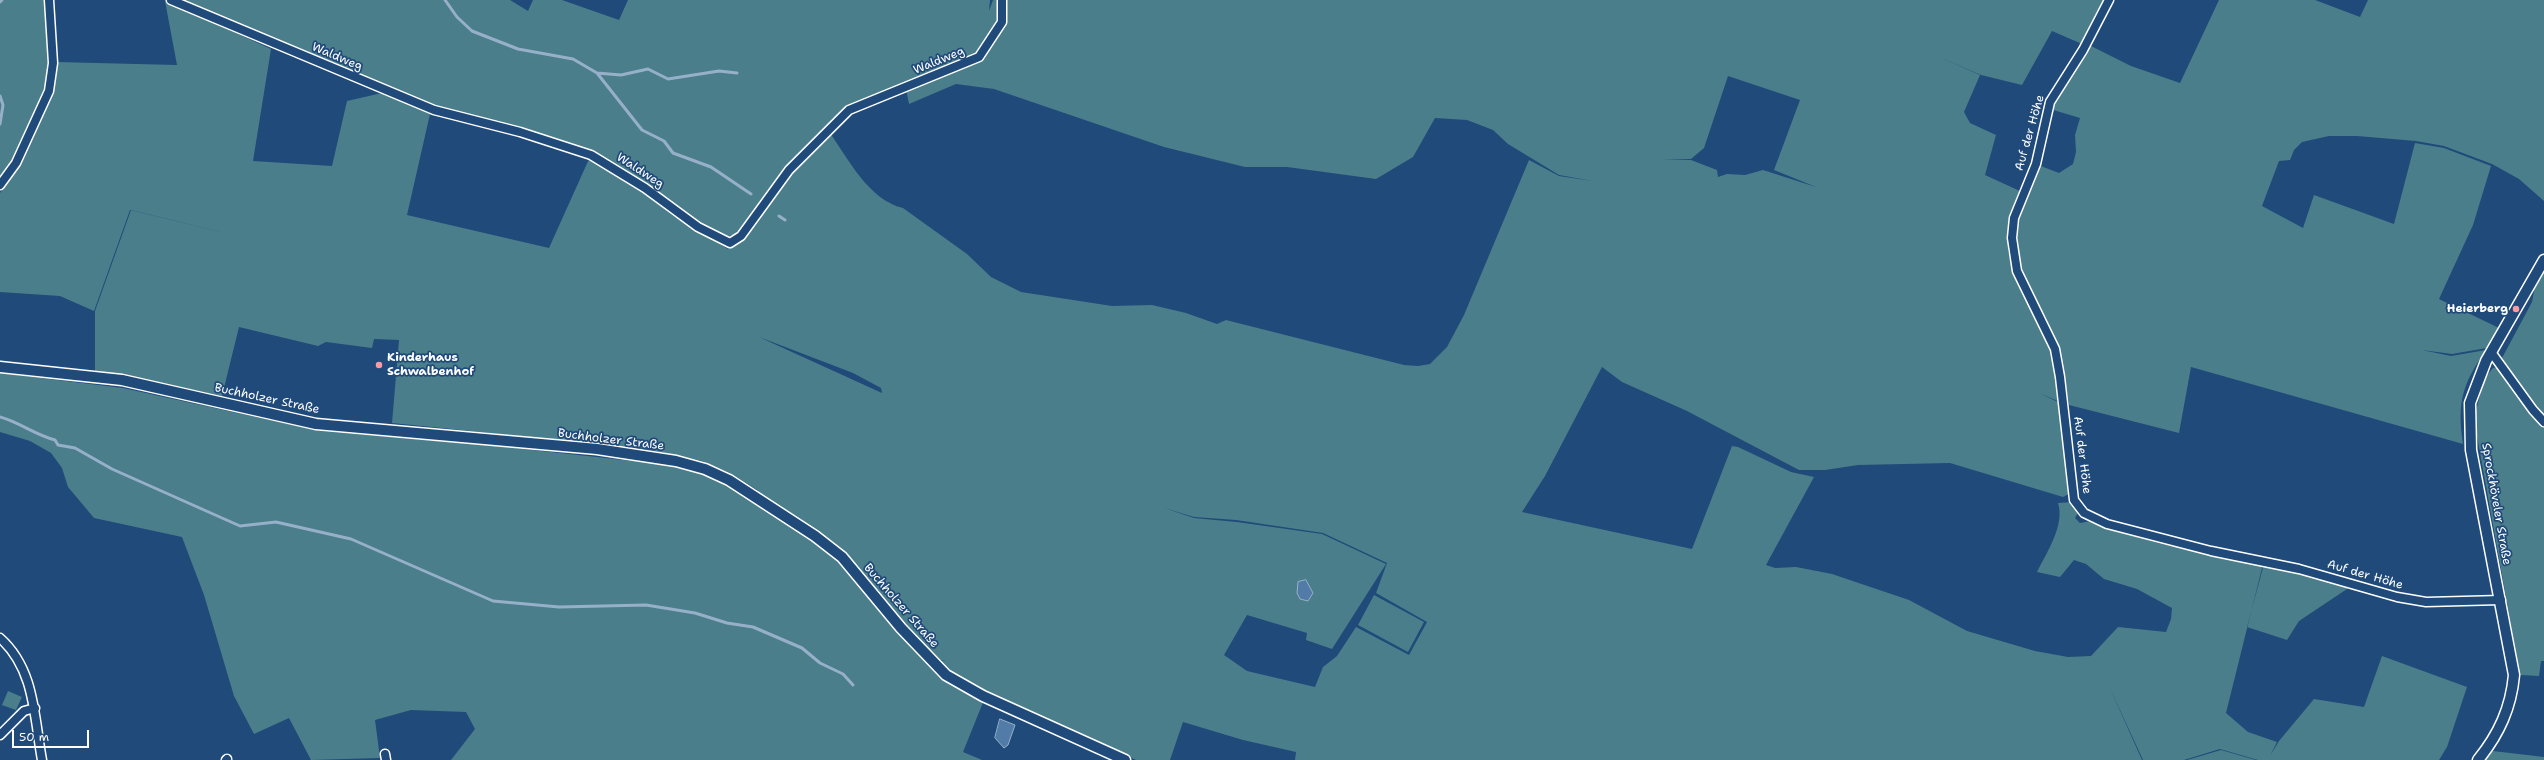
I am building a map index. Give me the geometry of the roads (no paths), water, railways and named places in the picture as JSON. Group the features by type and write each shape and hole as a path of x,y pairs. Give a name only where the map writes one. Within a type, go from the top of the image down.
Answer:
{"street":[{"path":"0,185 16,163 49,91 53,63 49,0"},
{"name":"Waldweg","path":"171,0 434,110 533,136 591,155 640,184 698,227 730,243 741,236 789,170 849,110 979,57 1002,22 1002,0"},
{"name":"Auf der Höhe","path":"2109,0 2083,50 2050,102 2036,164 2014,218 2012,238 2017,271 2055,349 2060,377 2074,500 2084,513 2107,524 2204,549 2299,569 2397,597 2426,602 2501,600"},
{"name":"Sprockhöveler Straße","path":"2478,760 2503,722 2512,696 2514,675 2501,600 2480,501 2469,420 2475,385 2491,352 2544,260"},
{"path":"2491,352 2532,410 2544,422"},
{"name":"Buchholzer Straße","path":"0,367 122,380 316,424 597,449 676,461 705,469 730,480 816,536 842,556 901,628 946,675 983,696 1125,760"},
{"path":"0,638 22,665 31,687 42,760"},
{"path":"0,735 24,711 35,708"}],"water":[{"path":"1306,580 1313,593 1308,601 1300,599 1297,593 1298,582"},
{"path":"1000,719 1015,725 1008,745 1004,748 995,738"}],"waterway":[{"path":"445,0 457,17 472,31 518,49 573,59 597,73 642,130 664,141 673,153 711,167 751,194"},
{"path":"597,73 621,75 648,69 668,79 719,71 737,73"},
{"path":"0,96 3,105 0,124"},
{"path":"779,216 785,220"},
{"path":"0,417 55,440 58,445 75,448 112,469 240,526 276,522 351,539 493,601 559,607 646,605 695,613 727,623 753,627 802,648 820,663 843,674 853,685"}],"place":[{"name":"Heierberg","path":"2516,309"},
{"name":"Kinderhaus Schwalbenhof","path":"379,365"}]}
